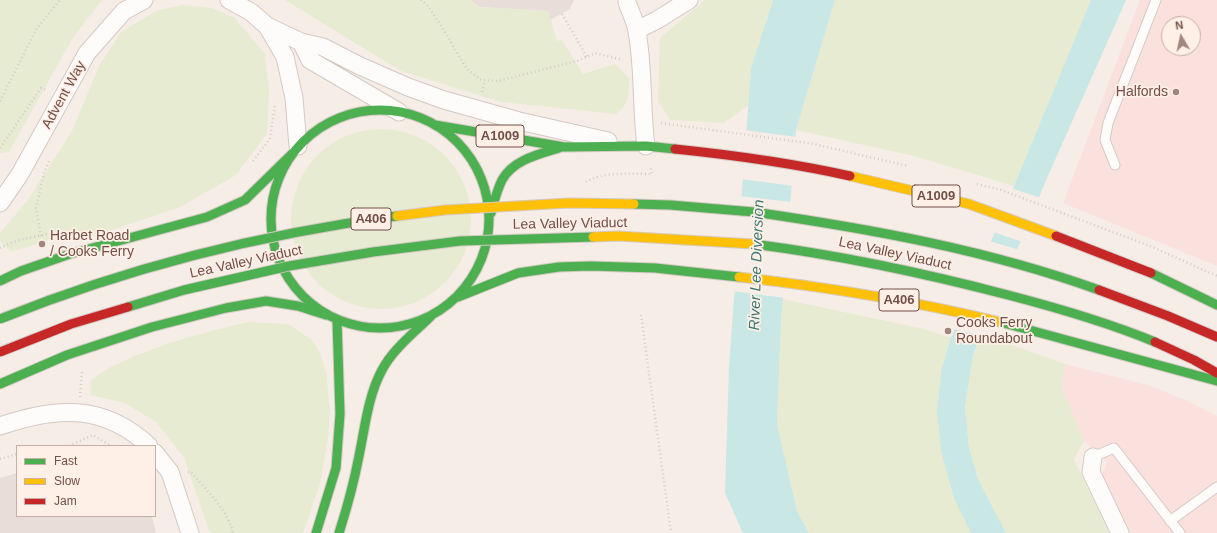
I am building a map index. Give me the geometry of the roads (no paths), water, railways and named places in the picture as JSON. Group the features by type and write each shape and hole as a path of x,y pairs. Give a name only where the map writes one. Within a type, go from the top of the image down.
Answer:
{"main road":[{"path":"0,281 20,271 70,254 207,217 245,200 312,133 336,119 373,110 399,112 435,125 459,144 472,161 480,175 486,192 489,218 483,256 474,276 458,297 431,316 390,358 382,370 372,394 365,422 352,493 339,533"},
{"name":"A1009","path":"435,125 564,147 640,146 718,153 824,170 901,187 969,204 1047,232 1146,271 1217,305"},
{"name":"A1009","path":"489,218 499,186 508,172 527,158 564,147"},
{"path":"296,149 278,178 272,199 270,226 276,255 292,285 312,306 326,315"},
{"name":"Lea Valley Viaduct","path":"0,319 42,302 168,262 260,239 361,221 438,211 569,203 670,205 754,212 816,220 920,240 1004,261 1084,285 1143,306 1217,338"},
{"name":"Lea Valley Viaduct","path":"0,352 71,324 184,290 289,266 373,252 460,241 618,236 730,242 805,251 867,261 930,275 1084,315 1144,336 1202,363 1217,373"},
{"name":"A406","path":"458,297 506,277 528,271 575,266 697,271 792,282 930,306 1087,344 1217,381"},
{"path":"0,384 67,355 159,325 226,308 266,301 298,306 337,320 367,328 402,326 431,316"},
{"path":"316,533 336,468 340,414 337,320"}],"street":[{"name":"Advent Way","path":"0,203 20,174 87,53 124,11 144,0"},
{"path":"229,0 251,12 267,26 301,42 323,47 360,66 408,87 444,100 519,121 640,146 643,120 640,62 637,30 627,1"},
{"path":"637,30 658,20 689,0"},
{"path":"267,26 285,56 294,98 296,149"},
{"path":"301,42 310,60 399,112"},
{"path":"0,426 41,414 59,412 79,413 97,416 118,423 148,445"},
{"path":"156,453 170,472 190,533"},
{"path":"1093,457 1091,472 1120,533"}],"lane":[{"path":"1115,165 1105,140 1108,123 1156,0"},
{"path":"1093,457 1114,448 1180,533"},
{"path":"1170,521 1217,487"}],"water":[{"name":"River Lee Diversion","path":"773,0 835,0 796,130 781,321 777,424 797,511 809,533 743,533 725,493 729,367 751,68"},
{"path":"1091,0 1126,0 1047,178 973,355 965,407 969,448 979,481 1006,533 971,533 954,498 941,451 937,411 941,371 951,338"}],"place":[{"name":"Halfords","path":"1176,92"},
{"name":"Harbet Road / Cooks Ferry","path":"42,244"},
{"name":"Cooks Ferry Roundabout","path":"948,331"}]}
